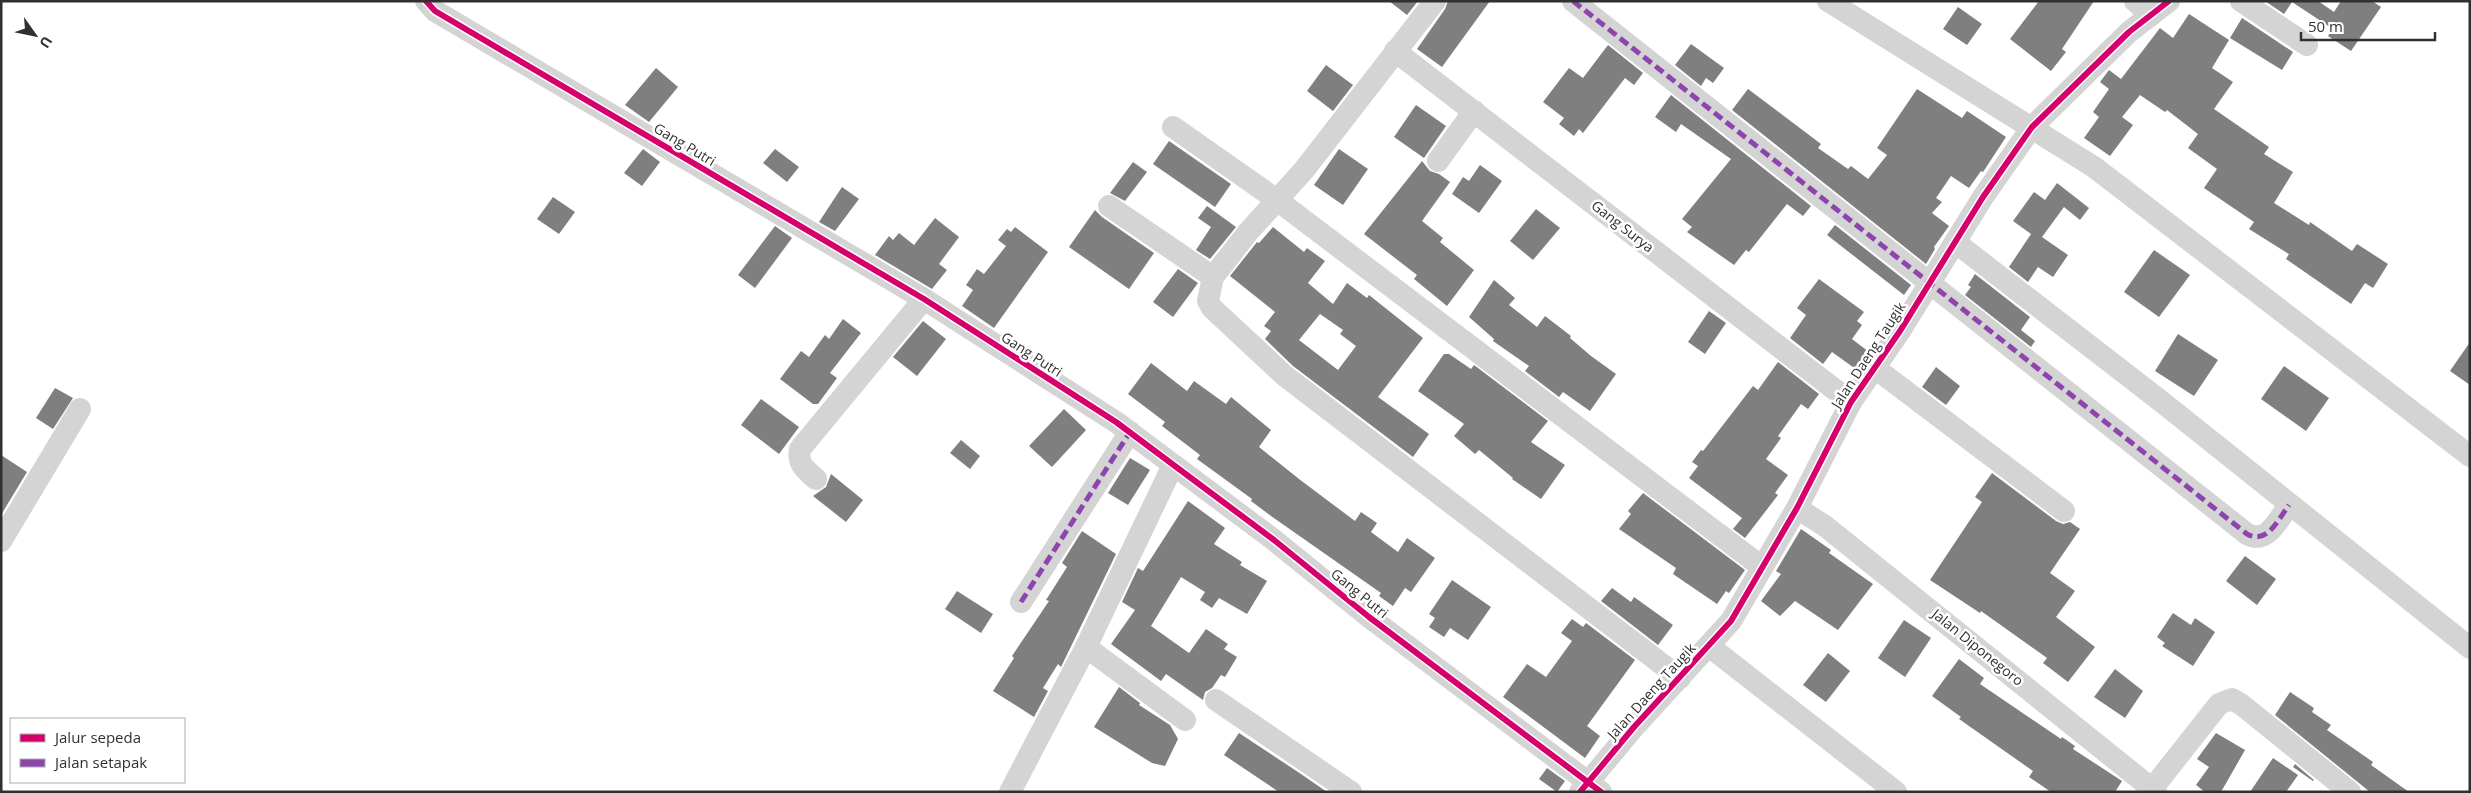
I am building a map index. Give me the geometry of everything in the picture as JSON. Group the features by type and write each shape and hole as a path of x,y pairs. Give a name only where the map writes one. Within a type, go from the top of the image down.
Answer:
{"street":[{"name":"Gang Putri","path":"426,1 435,11 924,299 1130,432 1274,540 1369,617 1590,789"},
{"path":"1435,1 1304,170 1249,231 1213,278 1207,298 1212,308 1285,376 1680,678"},
{"path":"1573,1 2247,534 2255,538 2262,538 2276,524 2288,505"},
{"path":"1828,1 2094,167 2470,456"},
{"name":"Jalan Daeng Taugik","path":"1590,789 1634,726 1731,621 1797,508 1851,402 2032,128 2129,32 2143,8 2170,1"},
{"path":"2241,1 2307,45"},
{"name":"Gang Surya","path":"1395,51 1851,402"},
{"path":"1438,161 1474,111"},
{"path":"1173,127 1277,200 1762,567"},
{"path":"1109,206 1213,278"},
{"path":"1955,242 2162,402 2288,505 2470,648"},
{"path":"816,479 802,467 798,458 800,448 924,299"},
{"path":"1875,368 2064,511"},
{"path":"1,541 80,409"},
{"path":"1021,602 1130,432"},
{"path":"1010,792 1086,647 1173,465"},
{"name":"Jalan Diponegoro","path":"1797,508 1825,526 1870,561 2154,790"},
{"path":"1709,646 1896,792"},
{"path":"1086,647 1185,720"},
{"path":"2154,790 2219,704 2232,699 2350,792"},
{"path":"1216,700 1351,792"}],"building":[{"path":"1389,1 1418,1 1407,15"},
{"path":"1448,1 1490,1 1442,67 1417,49 1445,9"},
{"path":"2039,1 2094,1 2062,49 2066,52 2051,71 2010,39"},
{"path":"2265,1 2318,1 2334,12 2341,1 2372,1 2381,7 2351,51 2328,36 2333,29 2292,2 2284,14"},
{"path":"1958,7 1982,24 1967,45 1943,29"},
{"path":"2189,14 2229,40 2212,68 2233,82 2214,109 2269,147 2264,154 2293,172 2274,203 2309,225 2310,222 2352,251 2357,244 2388,264 2373,288 2365,283 2351,304 2286,259 2289,254 2249,229 2254,222 2204,188 2217,169 2188,148 2198,134 2167,110 2165,112 2140,95 2122,117 2133,125 2110,156 2084,138 2099,117 2093,112 2109,89 2100,82 2109,70 2121,79 2160,28 2173,38"},
{"path":"2242,18 2293,52 2282,70 2230,38"},
{"path":"1691,44 1724,68 1713,83 1706,78 1701,86 1675,65"},
{"path":"1608,45 1643,73 1634,85 1625,78 1583,133 1579,129 1574,136 1559,124 1564,118 1543,102 1569,68 1583,78"},
{"path":"1326,65 1353,85 1333,111 1307,91"},
{"path":"656,68 678,87 649,122 625,105"},
{"path":"1748,89 1821,144 1818,148 1848,169 1851,166 1868,179 1887,155 1877,148 1917,89 1962,118 1967,111 2006,137 1983,172 1981,171 1969,188 1951,176 1936,198 1942,202 1932,213 1949,226 1934,247 1935,249 1926,264 1732,110"},
{"path":"1671,95 1811,206 1803,216 1787,204 1749,252 1746,250 1734,265 1687,232 1692,227 1682,219 1731,159 1681,124 1676,132 1655,117"},
{"path":"1416,105 1446,126 1424,158 1394,137"},
{"path":"1169,141 1231,184 1215,207 1153,164"},
{"path":"643,149 660,162 642,186 624,173"},
{"path":"775,149 799,167 787,182 763,163"},
{"path":"1339,149 1368,169 1343,205 1314,185"},
{"path":"1422,161 1430,171 1439,174 1450,182 1422,221 1443,238 1440,242 1474,270 1447,306 1414,279 1417,275 1364,234"},
{"path":"1133,162 1147,172 1125,201 1110,193"},
{"path":"1480,165 1502,181 1479,213 1452,194 1463,177 1469,181"},
{"path":"2057,183 2089,208 2080,220 2064,207 2042,237 2068,255 2053,277 2038,267 2028,282 2009,267 2031,234 2013,221 2034,192 2045,200"},
{"path":"842,187 859,199 835,231 819,222"},
{"path":"553,197 575,212 559,234 537,219"},
{"path":"1207,206 1236,227 1210,259 1196,250 1211,227 1198,218"},
{"path":"1536,209 1560,228 1533,260 1510,241"},
{"path":"1095,210 1102,217 1154,253 1129,289 1069,247"},
{"path":"935,218 959,237 939,264 947,270 932,289 875,255 889,236 893,240 899,233 914,245"},
{"path":"1835,225 1911,285 1904,295 1827,235"},
{"path":"775,226 792,238 755,288 738,275"},
{"path":"1015,227 1048,252 994,328 962,306 973,290 966,285 977,269 984,274 1006,246 998,240 1007,229 1011,232"},
{"path":"1273,227 1304,252 1307,248 1325,261 1308,283 1333,304 1347,283 1367,298 1369,295 1423,338 1378,397 1429,434 1413,457 1293,366 1265,339 1271,331 1264,326 1275,312 1230,276 1257,242 1259,243","holes":["1320,314 1343,330 1340,334 1356,346 1338,370 1299,340"]},
{"path":"2154,250 2190,275 2159,317 2124,292"},
{"path":"1178,269 1198,283 1173,317 1153,302"},
{"path":"1975,274 2030,317 2021,330 2035,341 2031,347 1965,295 1971,287 1968,285"},
{"path":"1819,279 1864,312 1857,321 1862,325 1852,339 1869,352 1857,370 1832,352 1823,364 1790,338 1806,315 1797,308"},
{"path":"1494,280 1515,298 1509,305 1537,327 1545,316 1571,336 1570,338 1591,356 1616,374 1590,411 1563,392 1559,397 1525,371 1529,366 1493,341 1494,339 1469,317"},
{"path":"1709,311 1726,323 1705,354 1688,342"},
{"path":"843,319 861,333 830,373 837,378 818,404 813,404 780,379 801,351 809,357 825,335 829,339"},
{"path":"923,321 946,339 917,376 893,357"},
{"path":"2178,334 2218,360 2194,396 2155,371"},
{"path":"2470,342 2470,385 2450,371"},
{"path":"1444,354 1449,354 1471,369 1474,365 1548,421 1531,442 1565,465 1541,499 1512,479 1479,450 1475,454 1454,436 1464,424 1418,391"},
{"path":"1778,362 1819,394 1808,409 1801,404 1778,436 1781,438 1766,459 1788,475 1775,493 1778,495 1745,538 1733,529 1742,518 1689,478 1698,466 1692,462 1701,450 1703,451 1753,386 1758,390"},
{"path":"1151,363 1187,391 1194,381 1226,404 1231,397 1271,430 1259,447 1299,479 1355,521 1361,512 1377,523 1371,532 1398,552 1407,538 1435,558 1411,592 1405,588 1393,606 1379,596 1381,593 1271,516 1251,501 1252,499 1197,459 1200,455 1162,426 1165,422 1128,394"},
{"path":"2284,366 2329,398 2306,431 2261,399"},
{"path":"1936,367 1960,386 1946,405 1922,387"},
{"path":"55,388 73,398 53,429 36,418"},
{"path":"761,399 799,427 779,454 741,425"},
{"path":"1064,409 1086,430 1052,467 1029,446"},
{"path":"961,440 980,456 970,469 950,453"},
{"path":"1,455 27,472 1,515"},
{"path":"1130,458 1150,470 1128,505 1108,493"},
{"path":"1992,473 2056,521 2063,524 2070,522 2080,529 2050,573 2075,591 2056,617 2095,647 2068,682 2043,663 2047,658 1981,611 1980,613 1930,580 1982,502 1975,497"},
{"path":"831,474 863,500 846,522 813,496 826,487"},
{"path":"1643,493 1745,570 1729,593 1726,591 1717,604 1673,574 1676,568 1619,529 1631,514 1628,511"},
{"path":"1188,501 1225,528 1214,544 1242,562 1240,565 1267,581 1247,614 1219,598 1212,608 1200,600 1205,592 1181,577 1151,626 1189,653 1206,629 1228,644 1224,649 1237,657 1225,677 1221,675 1212,688 1205,692 1203,700 1166,674 1161,681 1111,644 1135,610 1122,602 1138,568 1143,571"},
{"path":"1801,529 1831,550 1829,553 1873,584 1838,630 1795,601 1780,616 1761,601 1781,574 1776,571"},
{"path":"1082,531 1116,554 1061,667 1058,664 1043,688 1048,691 1034,717 993,691 1014,658 1012,656 1049,601 1046,600 1067,567 1062,563"},
{"path":"2245,556 2276,579 2257,605 2226,581"},
{"path":"1452,580 1491,607 1468,640 1450,628 1444,637 1429,627 1435,618 1429,614"},
{"path":"1612,588 1631,602 1634,597 1673,625 1658,645 1601,601"},
{"path":"957,591 993,614 981,633 945,609"},
{"path":"2173,613 2191,625 2195,618 2215,632 2193,666 2162,646 2165,643 2157,637"},
{"path":"1572,619 1583,627 1586,623 1635,660 1587,726 1600,736 1585,758 1503,697 1527,664 1546,677 1572,641 1561,633"},
{"path":"1904,620 1931,638 1905,677 1878,658"},
{"path":"1828,653 1850,671 1826,702 1803,685"},
{"path":"1959,659 1984,678 1980,684 2061,739 2062,737 2075,746 2073,749 2122,781 2115,792 2051,792 2029,777 2033,771 1959,719 1961,717 1932,696"},
{"path":"2115,669 2143,691 2125,718 2094,697"},
{"path":"1119,687 1140,703 1139,705 1170,725 1178,739 1165,766 1152,763 1094,727"},
{"path":"2290,692 2314,708 2312,712 2331,725 2327,730 2373,762 2371,765 2409,792 2370,792 2275,715"},
{"path":"1239,733 1327,792 1279,792 1224,755"},
{"path":"2216,733 2245,750 2221,792 2205,792 2196,785 2209,767 2197,759"},
{"path":"2273,758 2298,775 2286,792 2250,792"},
{"path":"2295,764 2314,780 2293,767"},
{"path":"1547,768 1565,781 1557,792 1539,779"}],"marked path":[{"path":"1573,1 2247,534 2254,537 2266,534 2276,524 2289,505"},
{"path":"1021,602 1130,432"}],"cycle path":[{"path":"426,1 435,11 924,299 1116,422 1274,540 1369,617 1601,792"},
{"path":"1580,792 1634,727 1731,621 1797,508 1851,402 1900,331 1983,197 2032,127 2129,32 2169,1"}]}
